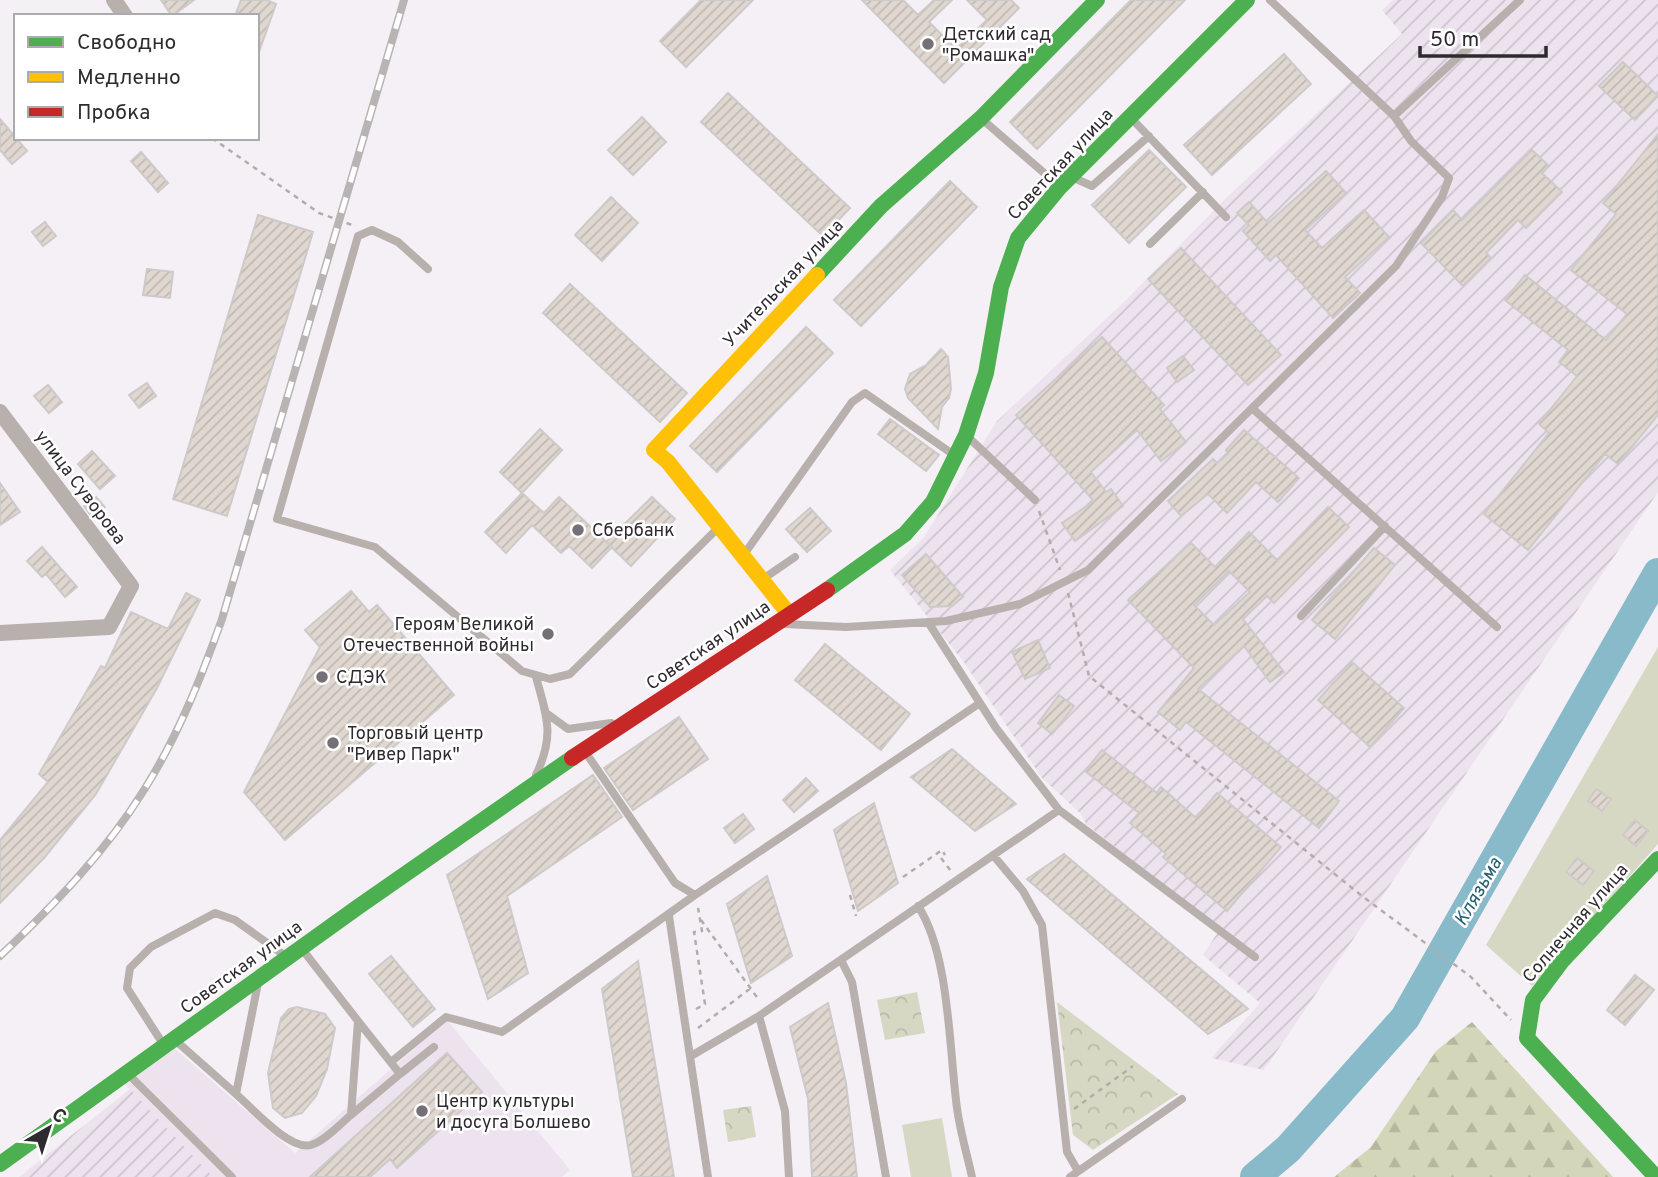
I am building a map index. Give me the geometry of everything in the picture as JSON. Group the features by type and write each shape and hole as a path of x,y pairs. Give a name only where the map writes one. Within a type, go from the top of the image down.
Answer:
{"main road":[{"name":"Учительская улица","path":"789,614 668,462 654,450 881,206 981,118 1097,0"},
{"name":"Советская улица","path":"0,1164 170,1044 293,952 531,786 864,566 905,534 933,502 967,435 986,373 1001,287 1018,238 1065,182 1247,0"},
{"name":"Солнечная улица","path":"1527,1038 1533,1000 1562,961 1658,859"},
{"path":"1527,1038 1656,1177"},
{"path":"0,1144 15,1154"}],"street":[{"name":"улица Суворова","path":"0,412 131,586 109,627 0,633"}],"lane":[{"path":"775,624 846,627 946,621 1020,604 1088,570 1121,541 1396,266 1442,197 1449,178 1411,141 1394,116 1270,0"},
{"path":"1394,116 1520,0"},
{"path":"1130,117 1227,217"},
{"path":"981,118 1065,182 1092,186 1149,136"},
{"path":"1150,244 1203,192"},
{"path":"428,269 398,242 372,230 358,236 276,519 375,547 522,671 550,679 570,674 719,526"},
{"path":"743,555 852,402 865,393 956,457"},
{"path":"1253,409 1497,627"},
{"path":"967,435 1035,500"},
{"path":"1301,616 1385,526"},
{"path":"762,580 795,557"},
{"path":"928,622 980,703 1059,810 1255,957"},
{"path":"531,786 548,750 546,713 536,677"},
{"path":"391,1062 446,1017 502,1032 695,895 980,703"},
{"path":"546,713 568,729 630,720"},
{"path":"584,751 675,883 695,895"},
{"path":"691,1056 762,1014 1059,810"},
{"path":"993,855 1024,891 1042,925 1067,1152 1074,1174 1182,1098"},
{"path":"918,906 930,924 951,1035 957,1108 972,1177"},
{"path":"400,1074 358,1021 293,952 235,920 215,913 151,947 130,968 127,988 170,1044 236,1094 289,1141 303,1146 319,1141 434,1047"},
{"path":"668,916 708,1177"},
{"path":"841,960 852,982 886,1177"},
{"path":"236,1094 260,977"},
{"path":"762,1014 785,1111 789,1177"},
{"path":"351,1115 358,1021"},
{"path":"128,1074 232,1177"}],"path":[{"path":"215,140 318,213 337,220"},
{"path":"1035,500 1064,581 1089,676 1362,896 1471,976 1527,1038"},
{"path":"903,877 942,850 946,855"},
{"path":"941,858 951,871"},
{"path":"691,1012 705,1004 694,932 702,931 695,895"},
{"path":"850,895 856,916"},
{"path":"699,917 751,988 762,1014"},
{"path":"693,1021 695,1031 751,988"},
{"path":"1063,1117 1133,1066"}],"shaded area":[{"path":"1393,0 1658,0 1658,492 1264,1070 1211,1058 1260,1003 1203,955 1220,929 1086,824 1080,813 1042,778 963,661 890,570 924,537 997,421 1126,300 1226,198 1402,34 1382,10"},
{"path":"447,1020 570,1170 562,1177 213,1177 125,1084 175,1049 295,1153"},
{"path":"130,1089 213,1177 19,1177"}],"green space":[{"path":"1658,647 1658,844 1532,986 1486,945"},
{"path":"917,992 925,1033 885,1040 877,1000"},
{"path":"1057,1002 1178,1094 1093,1150 1073,1135"},
{"path":"1472,1022 1613,1177 1334,1177 1371,1147 1436,1051"},
{"path":"751,1106 756,1137 728,1142 723,1110"},
{"path":"942,1118 952,1177 911,1177 902,1125"}],"building":[{"path":"161,0 194,0 175,14 171,14"},
{"path":"241,0 267,0 276,4 259,52 259,14 236,14"},
{"path":"701,0 753,0 686,67 660,41"},
{"name":"Детский сад \"Ромашка\"","path":"862,0 903,0 918,15 934,0 952,0 929,22 956,49 987,20 967,0 1011,0 1019,8 944,83"},
{"path":"1131,0 1185,0 1037,149 1010,122"},
{"path":"1284,54 1311,84 1212,175 1184,145"},
{"path":"1623,62 1658,96 1635,120 1599,86"},
{"path":"728,93 850,208 823,236 701,122"},
{"path":"642,117 666,142 633,175 608,150"},
{"path":"0,119 14,136 14,140 18,140 27,151 12,164 0,150"},
{"path":"1658,134 1658,415 1618,464 1605,454 1528,550 1484,514 1549,433 1539,424 1577,376 1559,362 1568,350 1505,300 1525,275 1606,340 1627,314 1571,270 1616,214 1603,203"},
{"path":"1149,150 1186,187 1129,243 1092,205"},
{"path":"1532,150 1549,166 1542,173 1562,192 1526,228 1518,220 1486,253 1491,258 1463,286 1421,243 1453,210 1462,220"},
{"path":"141,152 168,183 158,192 131,161"},
{"path":"1326,171 1346,193 1305,230 1322,248 1364,210 1389,237 1345,277 1360,293 1333,318 1276,255 1270,261 1243,231 1249,225 1237,213 1249,202 1268,223"},
{"path":"950,181 977,207 861,326 834,300"},
{"path":"611,197 638,223 602,261 575,235"},
{"path":"258,215 313,232 227,516 173,499"},
{"path":"45,222 56,236 43,246 32,232"},
{"path":"1181,248 1281,355 1248,385 1148,279"},
{"path":"147,269 173,272 170,298 143,295"},
{"path":"570,284 687,393 660,422 543,313"},
{"path":"806,327 833,353 717,472 690,446"},
{"path":"1102,337 1164,405 1160,409 1186,442 1161,461 1137,430 1091,472 1106,492 1111,489 1123,506 1075,541 1062,523 1094,501 1016,415"},
{"path":"941,349 948,357 951,389 949,398 942,407 938,429 908,398 905,389 910,374 926,365"},
{"path":"1183,356 1194,370 1177,382 1167,368"},
{"path":"147,383 156,396 139,408 129,395"},
{"path":"48,385 62,402 49,413 34,396"},
{"path":"890,419 939,455 926,471 878,434"},
{"path":"540,429 562,450 522,493 500,472"},
{"path":"1244,430 1299,478 1278,502 1256,482 1227,513 1208,494 1181,516 1168,501 1213,459 1217,463 1228,454 1226,450"},
{"path":"92,451 115,476 100,489 78,464"},
{"path":"0,483 20,512 0,525"},
{"path":"522,493 544,513 559,497 612,547 592,568 569,546 561,553 532,525 506,553 485,532"},
{"path":"96,497 105,507 92,517 84,506"},
{"path":"652,497 675,519 631,566 606,542"},
{"path":"1328,507 1349,527 1274,603 1267,596 1243,619 1284,672 1270,682 1244,646 1198,689 1339,801 1319,828 1186,722 1180,730 1158,712 1194,668 1128,600 1191,543 1215,567 1249,532 1277,560","holes":["1229,571 1250,592 1214,625 1194,605"]},
{"path":"810,508 831,531 807,552 786,529"},
{"path":"42,547 77,587 65,597 46,574 42,577 27,561"},
{"path":"1374,548 1395,565 1335,639 1312,620"},
{"path":"926,554 963,597 952,606 930,607 902,575"},
{"name":"Торговый центр \"Ривер Парк\"","path":"351,591 369,612 377,605 454,695 285,840 244,792 320,647 305,630"},
{"path":"186,593 200,600 157,688 96,794 44,858 0,903 0,840 48,782 39,774 101,666 105,668 131,612 168,629"},
{"path":"1038,640 1050,668 1025,679 1012,652"},
{"path":"825,644 910,714 881,750 795,680"},
{"path":"1352,662 1404,708 1370,747 1318,700"},
{"path":"1059,695 1074,706 1052,734 1038,723"},
{"path":"679,717 708,759 633,810 604,768"},
{"path":"952,749 1016,804 975,831 911,777"},
{"path":"1102,750 1157,793 1161,787 1196,818 1217,793 1281,847 1227,911 1163,857 1166,854 1130,823 1139,813 1085,771"},
{"path":"593,775 622,817 507,896 528,973 488,999 447,875"},
{"path":"806,778 818,791 794,812 783,800"},
{"path":"1596,789 1611,799 1602,811 1588,801"},
{"path":"874,803 898,883 858,911 834,830"},
{"path":"743,814 754,829 735,843 724,828"},
{"path":"1635,820 1648,831 1636,846 1623,835"},
{"path":"1064,854 1248,1009 1208,1034 1027,879"},
{"path":"1577,858 1594,871 1583,885 1566,872"},
{"path":"767,876 792,956 751,983 727,904"},
{"path":"391,956 435,1009 413,1027 369,974"},
{"path":"638,961 674,1177 633,1177 602,989"},
{"path":"1635,975 1654,990 1625,1025 1607,1010"},
{"path":"828,1003 846,1083 857,1177 812,1177 808,1099 790,1027"},
{"path":"297,1007 325,1014 335,1028 327,1069 316,1096 302,1113 285,1118 273,1108 268,1073 281,1018 289,1009"},
{"name":"Центр культуры и досуга Болшево","path":"447,1053 482,1092 397,1168 390,1159 370,1177 310,1177"}],"waterway":[{"name":"Клязьма","path":"1255,1177 1288,1149 1405,1018 1658,573"}],"railway":[{"path":"0,956 77,878 129,813 168,749 197,685 222,619 404,0"}],"traffic: fast":[{"path":"817,275 881,206 981,118 1097,0"},
{"path":"827,590 905,534 933,502 966,435 986,373 1001,287 1018,238 1060,187 1247,0"},
{"path":"0,1164 358,907 572,758"},
{"path":"1656,1177 1527,1038 1533,1000 1562,961 1658,859"}],"traffic: slow":[{"path":"789,614 668,462 654,450 817,275"}],"traffic: jam":[{"path":"572,758 827,590"}],"place":[{"name":"Детский сад \"Ромашка\"","path":"928,44"},
{"name":"Сбербанк","path":"578,530"},
{"name":"Героям Великой Отечественной войны","path":"548,634"},
{"name":"СДЭК","path":"322,677"},
{"name":"Торговый центр \"Ривер Парк\"","path":"333,743"},
{"name":"Центр культуры и досуга Болшево","path":"422,1111"}]}
